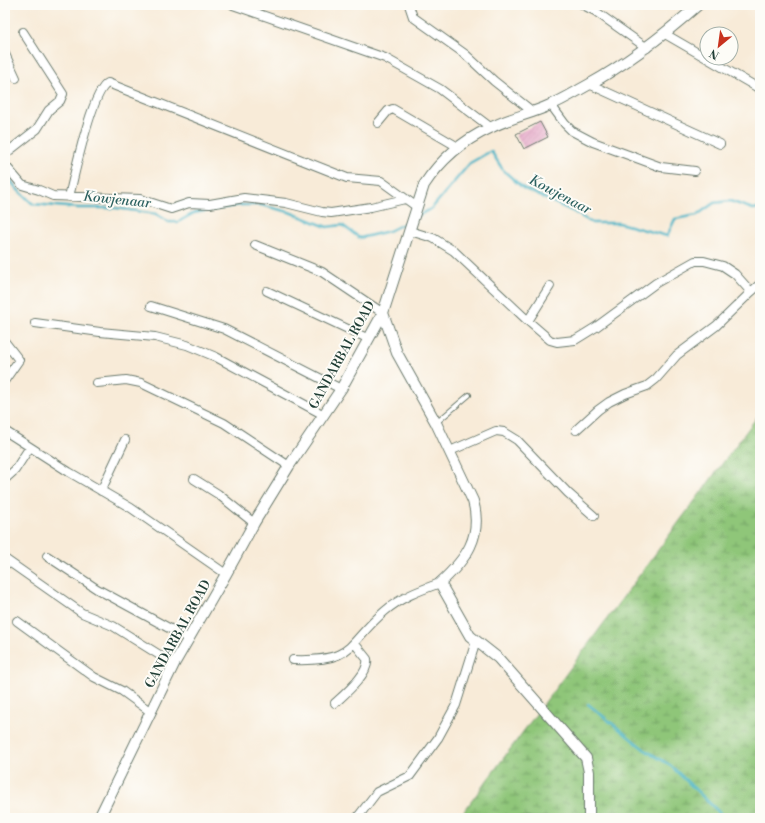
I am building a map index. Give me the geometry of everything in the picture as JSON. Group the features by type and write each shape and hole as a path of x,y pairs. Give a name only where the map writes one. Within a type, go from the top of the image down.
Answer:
{"street":[{"path":"233,5 385,58 440,89 490,127"},
{"path":"409,5 413,17 465,54 494,82 533,112"},
{"path":"583,5 647,48"},
{"name":"GANDARBAL ROAD","path":"99,818 174,664 254,523 288,466 341,389 383,313 424,184 433,171 441,161 458,147 490,127 551,105 623,65 665,34 698,5"},
{"path":"5,154 37,129 49,110 60,101 63,94 23,32"},
{"path":"665,34 759,87"},
{"path":"5,54 16,78"},
{"path":"69,197 90,117 101,88 108,83 347,178 382,181 417,208"},
{"path":"589,84 720,144"},
{"path":"551,105 565,124 593,142 661,167 695,171"},
{"path":"378,123 388,111 393,109 458,147"},
{"path":"5,165 22,186 39,190 53,196 140,199 170,209 189,203 210,204 244,198 286,203 322,212 331,212 371,207 405,199"},
{"path":"410,231 433,238 454,251 528,322 550,340 564,342 575,340 596,327 665,277 695,261 704,261 723,266 735,274 751,292"},
{"path":"255,245 322,272 383,313 397,353 436,423 473,500 476,511 476,530 474,539 461,562 440,583 397,602 385,611 347,651 337,656 316,661 293,660"},
{"path":"576,430 609,402 647,386 656,380 677,355 716,326 760,284"},
{"path":"528,322 550,286"},
{"path":"267,291 369,339"},
{"path":"151,306 224,329 341,389"},
{"path":"35,323 100,332 155,337 187,345 216,356 324,415"},
{"path":"5,342 19,360 5,380"},
{"path":"97,383 126,380 141,383 224,423 288,466"},
{"path":"5,431 131,508 226,574"},
{"path":"450,451 496,431 504,432 517,440 568,493 594,516"},
{"path":"101,491 125,440"},
{"path":"5,479 15,470 30,447"},
{"path":"194,479 218,494 254,523"},
{"path":"47,556 97,589 189,639"},
{"path":"5,559 82,613 113,626 174,664"},
{"path":"440,583 464,628 476,641 498,658 586,758 589,772 589,818"},
{"path":"16,621 94,677 122,691 151,712"},
{"path":"358,818 377,792 410,776 438,738 456,705 476,641"},
{"path":"335,703 351,687 367,667 367,659 355,644"}],"lane":[{"path":"436,423 469,395"}],"green space":[{"path":"760,413 760,818 459,818"}],"building":[{"path":"540,122 548,137 524,149 516,134"}],"waterway":[{"name":"Kowjenaar","path":"418,216 432,208 470,163 491,151 503,170 523,188 572,211 592,223 619,223 667,236 675,219 697,215 714,203 730,201 753,209 760,208"},
{"name":"Kowjenaar","path":"5,172 16,188 33,204 78,208 116,208 156,214 169,222 178,222 194,213 240,205 261,205 289,212 327,227 342,225 360,238 389,231 409,221"},
{"path":"588,704 645,750 670,765 725,818"}]}
